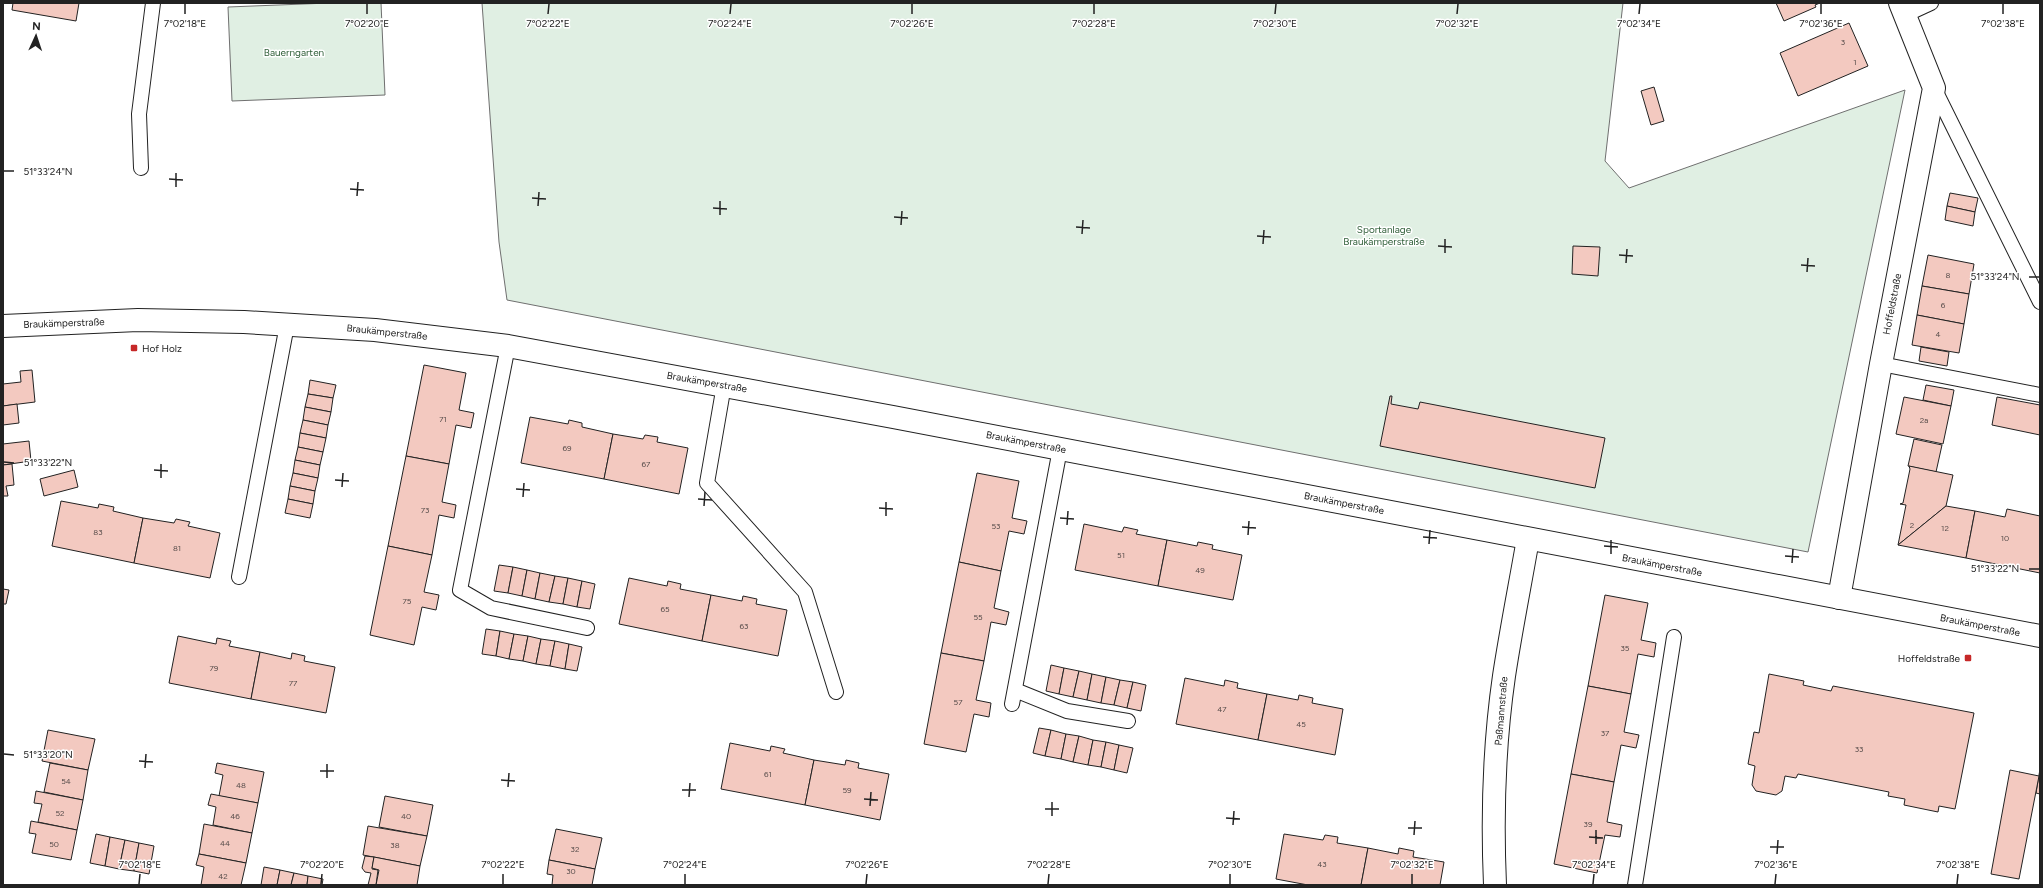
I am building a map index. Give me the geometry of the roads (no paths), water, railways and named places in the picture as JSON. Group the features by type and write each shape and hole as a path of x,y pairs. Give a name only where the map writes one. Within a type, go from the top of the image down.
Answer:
{"street":[{"path":"1902,9 1934,88"},
{"name":"Hoffeldstraße","path":"1838,598 1934,88"},
{"name":"Braukämperstraße","path":"3,326 138,320 244,322 375,330 508,346 724,385 2040,636"},
{"name":"Paßmannstraße","path":"1495,885 1493,841 1497,759 1504,678 1528,539"}],"lane":[{"path":"141,168 139,114 153,3"},
{"path":"1902,9 1931,3"},
{"path":"1934,88 2040,302"},
{"path":"239,577 287,325"},
{"path":"508,346 460,590 491,608 587,628"},
{"path":"1881,364 2040,395"},
{"path":"724,385 706,483 805,592 836,692"},
{"path":"1012,704 1060,449"},
{"path":"1635,885 1674,637"},
{"path":"1015,690 1067,711 1128,721"}],"place":[{"name":"Hof Holz","path":"134,348"},
{"name":"Hoffeldstraße","path":"1968,658"}],"park label":[{"name":"Bauerngarten","path":"294,52"},
{"name":"Sportanlage Braukämperstraße","path":"1384,234"}]}
